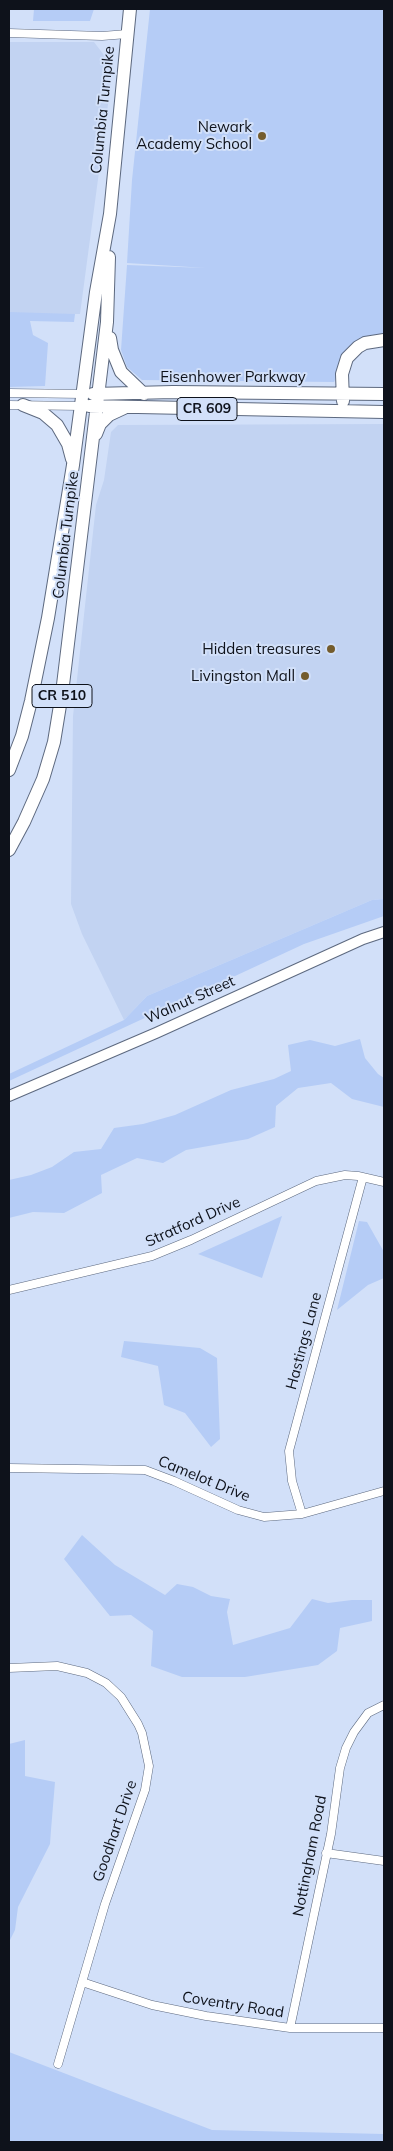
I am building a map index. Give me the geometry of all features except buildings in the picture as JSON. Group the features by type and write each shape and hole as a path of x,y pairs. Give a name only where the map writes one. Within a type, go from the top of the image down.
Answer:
{"main road":[{"name":"Columbia Turnpike","path":"9,850 24,822 42,779 54,742 62,693 107,322 110,214 130,9"},
{"name":"Columbia Turnpike","path":"9,770 22,736 31,701 48,618 73,465 96,292 110,214"},
{"path":"107,322 112,350 121,372 144,394"},
{"path":"345,411 342,394 344,366 352,352 365,342 384,340"},
{"name":"Eisenhower Parkway","path":"82,400 98,400 144,394 384,394"},
{"name":"Eisenhower Parkway","path":"98,400 126,407 384,412"},
{"path":"23,405 43,413 57,426 68,444 73,465"},
{"path":"94,439 100,424 109,415 126,407"}],"street":[{"path":"9,33 102,36 127,34"},
{"path":"9,393 82,400"},
{"path":"9,405 82,400"},
{"name":"Walnut Street","path":"9,1096 156,1033 363,939 384,932"},
{"name":"Stratford Drive","path":"9,1290 152,1256 191,1240 316,1181 345,1175 384,1182"},
{"name":"Hastings Lane","path":"302,1514 292,1481 289,1451 363,1177"},
{"name":"Camelot Drive","path":"9,1468 140,1469 174,1481 238,1510 264,1517 302,1514 384,1491"},
{"name":"Goodhart Drive","path":"9,1668 57,1666 87,1673 106,1683 121,1697 142,1733 149,1766 148,1778 105,1904 58,2064"},
{"name":"Nottingham Road","path":"290,2028 331,1834 340,1768 346,1748 354,1732 368,1713 384,1705"},
{"path":"326,1853 384,1861"},
{"name":"Coventry Road","path":"82,1982 152,2005 206,2016 290,2028 384,2028"}],"shaded area":[{"path":"34,9 94,9 90,21 33,21"},
{"name":"Newark Academy School","path":"150,9 384,9 384,337 354,342 334,382 142,380 127,367 121,350 127,265 206,268 127,263 132,180"},
{"path":"9,42 94,42 113,67 80,314 13,314 9,318"},
{"path":"9,312 75,314 74,322 30,321 33,335 48,343 45,386 9,387"},
{"name":"Livingston Mall","path":"384,424 384,899 372,900 147,996 124,1020 82,934 71,904 73,716 96,505 104,480 111,432 118,425"},
{"path":"384,899 384,916 304,944 9,1081 9,1074 124,1020 147,996 372,900"},
{"path":"360,1039 365,1058 378,1074 384,1078 384,1107 352,1099 331,1083 298,1088 276,1106 275,1127 248,1139 186,1150 163,1163 137,1158 101,1175 102,1193 64,1213 33,1212 9,1218 9,1180 31,1175 52,1167 74,1152 101,1149 114,1128 143,1124 175,1115 231,1090 274,1079 291,1071 288,1045 310,1040 335,1046"},
{"path":"282,1216 262,1278 198,1254"},
{"path":"359,1221 367,1222 384,1252 384,1278 368,1285 337,1310"},
{"path":"124,1341 200,1348 217,1358 220,1439 211,1447 185,1413 164,1405 158,1366 121,1357"},
{"path":"82,1535 115,1565 165,1595 177,1584 193,1587 211,1596 230,1599 227,1612 233,1645 290,1628 312,1599 328,1603 372,1600 372,1621 340,1628 337,1651 318,1665 245,1677 182,1677 151,1666 153,1631 131,1615 110,1616 64,1559"},
{"path":"25,1740 25,1776 55,1782 50,1844 18,1907 15,1930 9,1942 9,1744"},
{"path":"9,2052 212,2130 384,2134 384,2142 9,2142"}],"place":[{"name":"Newark Academy School","path":"262,136"},
{"name":"Hidden treasures","path":"331,649"},
{"name":"Livingston Mall","path":"305,676"}]}
